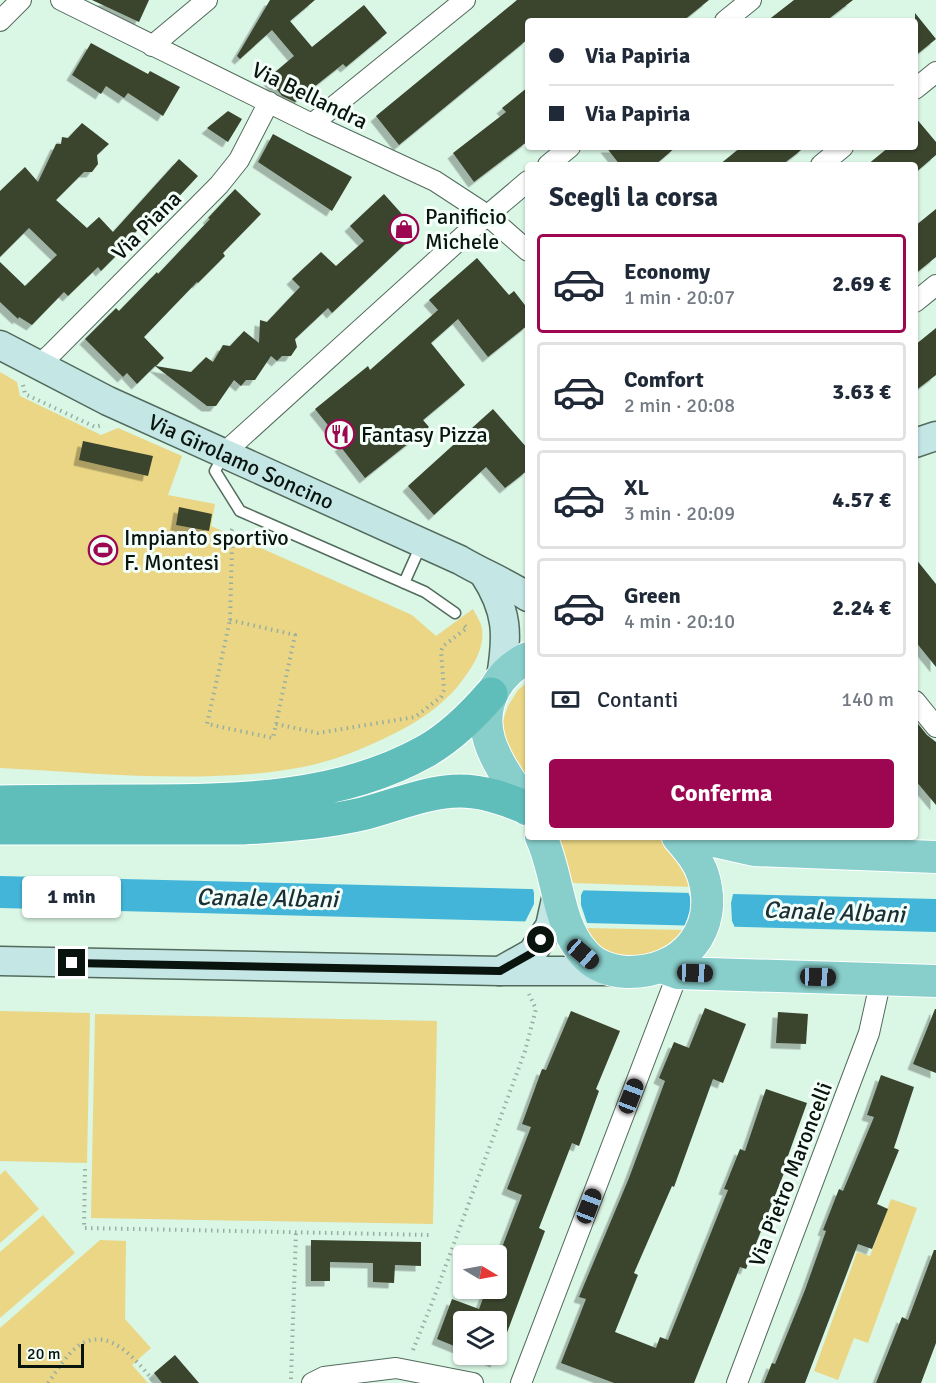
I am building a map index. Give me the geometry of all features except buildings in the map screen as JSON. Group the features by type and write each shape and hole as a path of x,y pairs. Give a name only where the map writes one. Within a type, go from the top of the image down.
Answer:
{"highway":[{"path":"0,802 222,801 346,783 382,772 428,750 466,721 496,686"},
{"path":"0,828 282,826 321,822 362,814 426,796 461,791 495,796 525,808"}],"main road":[{"name":"Via Girolamo Soncino","path":"0,345 108,401 422,542 525,595"},
{"path":"918,442 936,436"},
{"path":"484,574 495,591 504,615 506,650 485,722 490,743 503,773 525,806"},
{"path":"496,686 518,662 525,659"},
{"path":"542,840 565,922 572,938 583,954 593,962 612,971"},
{"path":"669,970 693,944 704,926 707,898 702,874 693,855 680,840"},
{"path":"709,840 754,850 936,857"},
{"path":"510,971 532,953 549,926 558,890"},
{"path":"0,961 510,971 638,972 669,970 936,981"}],"street":[{"path":"0,21 21,0"},
{"name":"Via Bellandra","path":"61,0 312,124 435,181 487,215 525,248"},
{"path":"152,46 207,0"},
{"path":"312,124 465,0"},
{"path":"729,18 751,0"},
{"path":"918,87 936,72"},
{"name":"Via Piana","path":"37,366 219,185 239,160 269,102"},
{"path":"552,162 566,150"},
{"path":"825,162 839,150"},
{"path":"224,453 487,215 525,183"},
{"path":"918,300 936,285"},
{"path":"918,705 936,727"},
{"path":"778,851 789,842 797,840"},
{"path":"872,840 936,843"},
{"path":"521,1383 669,970"},
{"name":"Via Pietro Maroncelli","path":"737,1383 869,1033 881,979"},
{"path":"312,1383 324,1377 396,1368 473,1383"}],"lane":[{"path":"224,453 216,471 240,511 425,592 455,613"},
{"path":"404,583 422,542"}],"path":[{"path":"230,620 296,635 273,738 207,724 230,620 232,548 230,534 240,511"},
{"path":"276,724 318,733 415,717 441,697 444,690 441,651 443,646 467,628"},
{"path":"405,1370 525,1051 536,1010 510,971"},
{"path":"86,1169 84,1228 432,1235"},
{"path":"290,1383 296,1232"},
{"path":"48,1383 76,1347 86,1342 101,1340 119,1346 133,1356 155,1383"}],"shaded area":[{"path":"0,372 17,382 20,396 101,435 118,428 182,456 168,495 215,504 211,526 412,615 436,636 473,609 481,624 482,637 479,652 472,667 443,701 411,725 361,749 303,767 191,777 0,768"},
{"path":"525,684 525,781 510,761 501,726 508,706 518,690"},
{"path":"558,840 665,840 694,887 573,883"},
{"path":"582,928 689,930 660,955 616,957 594,945"},
{"path":"0,1011 90,1013 87,1163 0,1161"},
{"path":"95,1014 437,1021 433,1224 91,1218"},
{"path":"5,1170 39,1209 0,1243 0,1175"},
{"path":"891,1199 917,1208 868,1343 854,1338 838,1380 814,1371 857,1252 870,1256"},
{"path":"43,1215 75,1253 0,1318 0,1252"},
{"path":"100,1240 126,1241 125,1319 151,1348 132,1365 148,1383 0,1383 0,1328"}],"water":[{"name":"Canale Albani","path":"0,876 936,899 936,932 0,908"}],"pier":[{"path":"532,885 585,887 581,895 581,905 588,926 524,924 534,904"},
{"path":"687,889 734,890 731,903 732,921 736,930 684,928 691,908"}],"place":[{"name":"Panificio Michele","path":"404,229"},
{"name":"Fantasy Pizza","path":"340,434"},
{"name":"Impianto sportivo F. Montesi","path":"103,550"}],"route":[{"path":"72,963 500,971 532,953 541,940"}]}
